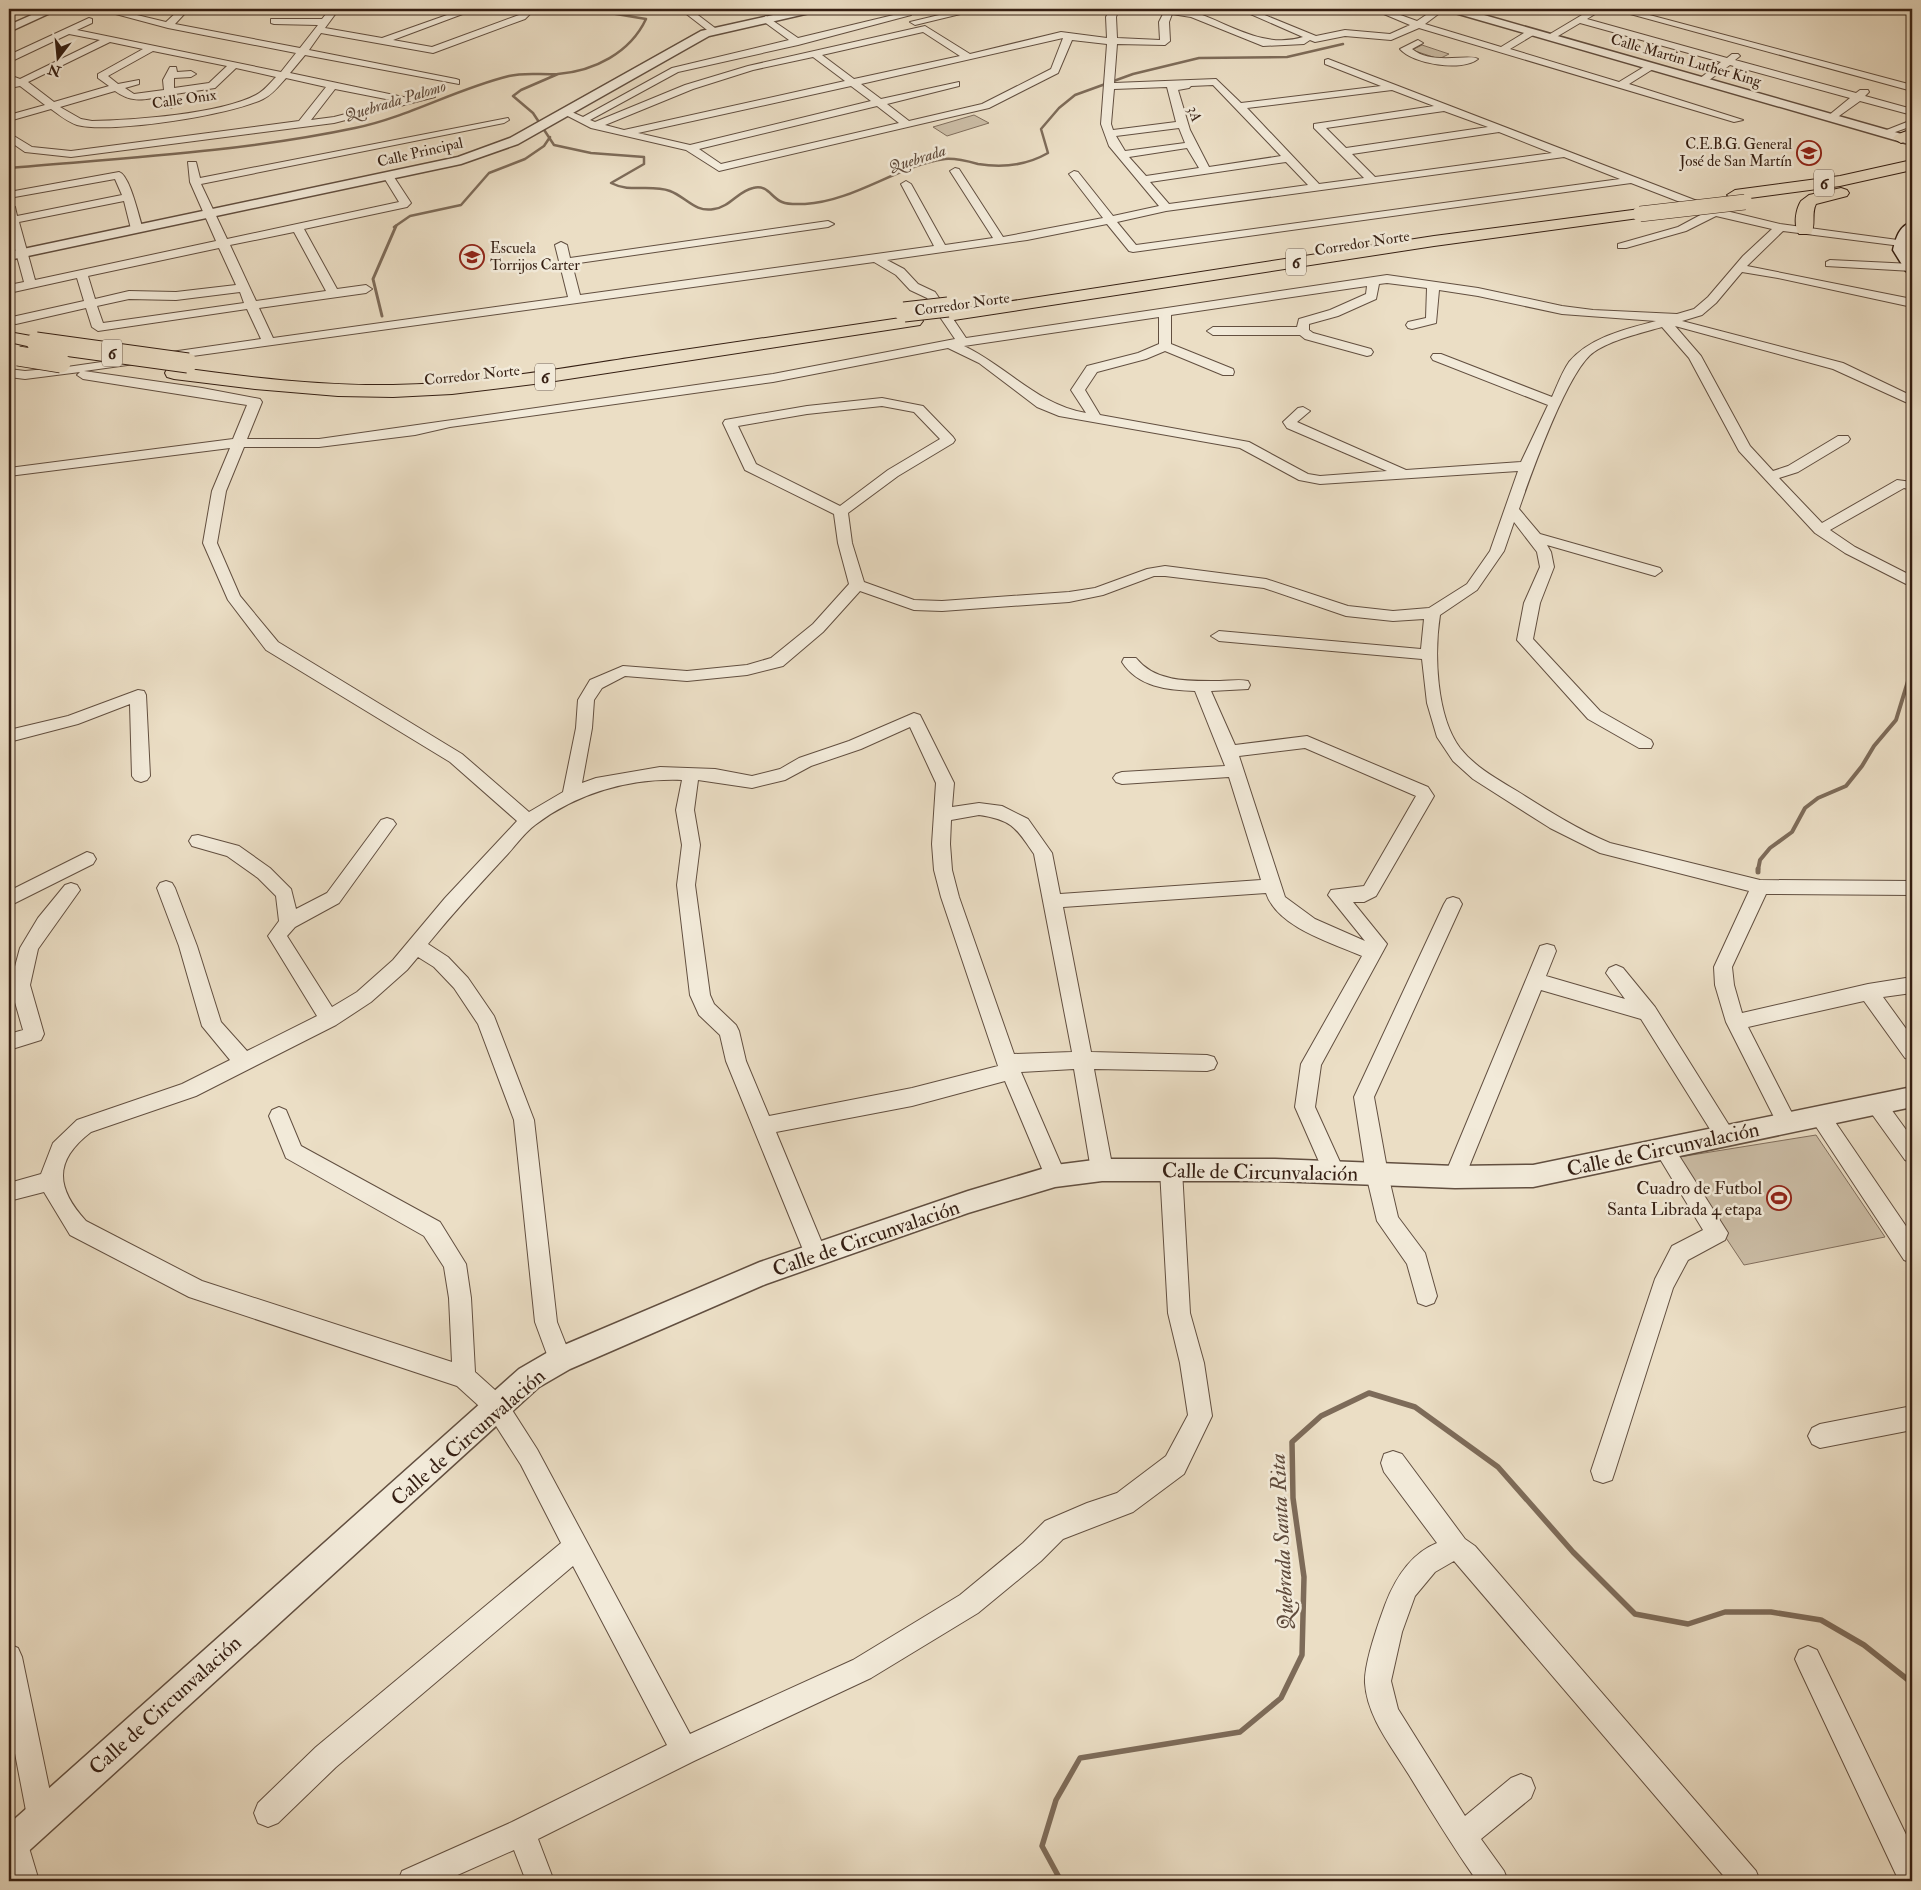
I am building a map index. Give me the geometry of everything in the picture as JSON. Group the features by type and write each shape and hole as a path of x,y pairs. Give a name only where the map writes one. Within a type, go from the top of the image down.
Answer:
{"highway":[{"name":"Corredor Norte","path":"1740,198 1840,181 1912,164"},
{"name":"Corredor Norte","path":"176,371 393,382 453,379 909,317 1635,211 1740,198 1861,187 1912,174"},
{"path":"1805,230 1804,207 1808,203 1861,187"},
{"name":"Corredor Norte","path":"12,329 20,350 176,371 218,379 328,390 393,391 454,388 569,374 909,317"},
{"path":"20,350 176,371"}],"main road":[{"path":"1912,227 1904,236 1900,250 1912,268"}],"street":[{"path":"9,29 54,9"},
{"path":"102,9 168,25 264,31 325,22"},
{"path":"168,25 185,9"},
{"path":"264,31 285,9"},
{"name":"Calle Onix","path":"9,78 21,81 79,122 89,124 112,124 172,116 251,102 262,96 282,75 335,9"},
{"path":"384,40 472,9"},
{"path":"364,91 433,50 522,17 530,9"},
{"path":"686,9 714,31"},
{"name":"Calle Principal","path":"14,255 388,176 490,151 542,125 696,38 714,31 814,9"},
{"path":"583,121 675,70 929,9"},
{"path":"915,22 976,9"},
{"path":"1114,9 1106,124 1113,144 1166,208"},
{"path":"623,133 852,81 1038,42 1054,36 1112,41 1164,42 1164,22 1168,9 1193,15 1263,43 1304,41 1309,37"},
{"path":"1243,9 1315,38 1345,34 1385,38 1397,36 1418,25 1440,9"},
{"path":"1376,9 1418,25 1738,120"},
{"name":"Calle Martin Luther King","path":"1452,9 1650,67 1884,133 1908,138"},
{"path":"1550,37 1598,9"},
{"path":"1616,9 1912,88"},
{"path":"766,19 798,42"},
{"path":"1580,20 1912,112"},
{"path":"9,59 89,22"},
{"path":"595,126 689,87 751,68 925,29 968,57"},
{"path":"318,30 433,50"},
{"path":"68,31 409,101"},
{"path":"264,31 301,51 456,82"},
{"path":"1502,50 1532,32"},
{"path":"1397,36 1423,44 1405,49 1410,54 1438,61 1458,62 1473,59 1446,51"},
{"path":"565,112 595,126 690,148 719,168 985,106 1054,71 1068,37"},
{"path":"9,88 108,40"},
{"path":"1702,81 1751,44"},
{"path":"152,48 101,74 115,88 131,97 212,86 234,65"},
{"path":"815,54 907,124"},
{"path":"1328,62 1715,212 1780,227 1901,243"},
{"path":"1621,86 1650,67"},
{"path":"174,141 168,80 172,72 191,74"},
{"path":"1832,118 1880,79"},
{"path":"9,118 136,82"},
{"path":"1109,82 1198,84 1216,82 1316,187"},
{"path":"690,148 769,121 878,102 956,84"},
{"name":"3A","path":"1198,84 1172,87 1181,125 1189,145 1206,170"},
{"path":"302,124 333,85"},
{"path":"1240,106 1394,88"},
{"path":"9,136 29,150 66,155 350,117 431,95"},
{"path":"751,105 769,121"},
{"path":"1372,180 1318,126 1445,108"},
{"path":"195,182 504,120"},
{"path":"1884,133 1912,123"},
{"path":"1109,134 1181,125"},
{"path":"1344,152 1499,128"},
{"path":"1122,155 1189,145"},
{"path":"70,371 73,369 268,341 1000,241 1076,228 1166,208 1565,154"},
{"path":"1143,180 1289,158"},
{"path":"192,164 195,182 268,341"},
{"path":"954,171 1000,241"},
{"path":"9,195 116,174 128,197 137,229"},
{"path":"1074,174 1133,249 1629,180"},
{"path":"9,289 404,204 388,176"},
{"path":"906,184 941,249"},
{"path":"11,220 128,197"},
{"path":"9,206 14,255 30,284"},
{"path":"1622,246 1682,229 1715,212"},
{"path":"564,262 828,224"},
{"path":"297,227 333,294"},
{"path":"857,585 898,601 914,605 942,606 1068,597 1098,592 1152,572 1180,572 1266,584 1346,611 1393,616 1432,613 1472,587 1497,552 1526,466 1574,365 1589,349 1627,332 1698,312 1738,268 1780,227"},
{"path":"561,245 575,299"},
{"path":"876,258 900,272 914,287 931,295 956,343 983,360 1042,404 1064,413 1244,445 1304,477 1320,480 1526,466"},
{"path":"1830,264 1912,268"},
{"path":"1738,268 1778,274 1912,303"},
{"path":"81,273 98,327 366,289"},
{"path":"9,472 237,443 319,443 415,431 450,423 508,414 773,378 956,343 1373,281 1401,280 1562,310 1670,320 1838,366 1912,401"},
{"path":"1303,331 1305,320 1334,314 1372,296 1373,281"},
{"path":"1412,325 1432,320 1433,285"},
{"path":"12,329 90,304 129,295 176,296 243,288"},
{"path":"1164,313 1165,346"},
{"path":"1670,320 1695,356 1744,448 1820,530 1850,550 1912,582"},
{"path":"1213,331 1303,331 1309,336 1367,352"},
{"path":"1096,419 1078,390 1092,369 1142,356 1165,346 1228,372"},
{"path":"1437,357 1555,403"},
{"path":"9,373 25,375 70,371 254,402 219,491 210,544 233,598 272,646 456,758 528,821"},
{"path":"882,402 918,409 948,440 893,473 841,512 750,467 730,423 807,410 882,402"},
{"path":"1303,411 1290,422 1292,425 1404,473"},
{"path":"1771,476 1801,465 1843,439"},
{"path":"1820,530 1909,485"},
{"path":"1512,510 1535,537 1544,552 1547,567 1532,604 1525,640 1594,715 1645,744"},
{"path":"841,512 846,543 857,585"},
{"path":"1535,537 1655,571"},
{"path":"571,795 584,728 586,700 596,684 623,671 687,676 747,670 777,662 818,628 857,585"},
{"path":"1432,613 1429,655 1434,698 1441,724 1452,749 1471,770 1582,838 1606,848 1760,887 1912,888"},
{"path":"1219,636 1429,655"},
{"path":"1130,662 1145,676 1201,687 1242,685"},
{"path":"1201,687 1229,751 1277,900 1285,911 1374,953"},
{"path":"9,736 72,720 138,695 141,776"},
{"path":"684,1751 529,1457 498,1407 464,1377 197,1290 78,1228 72,1222 51,1181 57,1154 74,1132 84,1126 189,1090 329,1019 364,997 400,965 451,904 528,821 571,795 596,784 660,773 714,775 752,782 785,774 805,762 855,745 914,719 945,783 941,844 943,870 982,992 1009,1067 1055,1176"},
{"path":"1229,751 1307,742 1425,794 1370,891 1364,895 1336,895 1377,942 1378,946 1311,1064 1305,1107 1334,1173"},
{"path":"1122,778 1236,771"},
{"path":"690,774 685,810 691,845 686,885 700,995 706,1009 729,1031 736,1061 816,1255"},
{"path":"943,815 979,809 1002,812 1022,823 1043,853 1102,1170"},
{"path":"329,1019 301,972 276,936 288,922 332,898 388,824"},
{"path":"198,841 232,851 264,874 285,894 288,922"},
{"path":"9,899 87,858"},
{"path":"1052,901 1271,886"},
{"path":"1760,887 1723,968 1725,989 1736,1022 1787,1122"},
{"path":"166,888 188,946 212,1026 245,1062"},
{"path":"9,1042 34,1034 20,985 29,948 45,923 71,890"},
{"path":"1426,1296 1416,1260 1388,1221 1377,1174 1364,1097 1453,904"},
{"path":"416,946 441,962 461,983 475,1002 487,1022 524,1120 546,1322 560,1360"},
{"path":"1455,1177 1547,951"},
{"path":"1616,974 1648,1013 1726,1136"},
{"path":"1534,980 1648,1013"},
{"path":"1736,1022 1868,992 1912,985"},
{"path":"1868,992 1912,1052"},
{"path":"763,1126 912,1097 1009,1067 1083,1060 1207,1063"},
{"name":"Calle de Circunvalación","path":"11,1844 529,1378 560,1360 760,1274 968,1202 1055,1176 1102,1170 1171,1170 1455,1177 1533,1176 1912,1097"},
{"path":"1876,1104 1912,1154"},
{"path":"279,1116 293,1152 432,1228 455,1264 460,1298 464,1377"},
{"path":"1820,1116 1912,1253"},
{"path":"1603,1471 1663,1286 1680,1252 1717,1233 1664,1149"},
{"path":"412,1881 522,1832 684,1751 862,1668 969,1604 1032,1552 1054,1530 1088,1515 1124,1503 1175,1465 1200,1416 1192,1363 1180,1313 1171,1170"},
{"path":"9,1192 51,1181"},
{"path":"1820,1436 1912,1419"},
{"path":"1393,1463 1456,1548 1466,1555 1746,1881"},
{"path":"268,1813 326,1757 576,1546"},
{"path":"1456,1548 1441,1552 1420,1570 1404,1588 1396,1604 1378,1679 1381,1700 1389,1718 1462,1836 1494,1881"},
{"path":"9,1657 42,1816"},
{"path":"1808,1659 1912,1878"},
{"path":"1462,1836 1521,1788"},
{"path":"522,1832 540,1881"},
{"path":"11,1844 25,1881"}],"shaded area":[{"path":"1422,45 1449,54 1439,59 1412,50"},
{"path":"974,115 989,123 947,136 933,127"},
{"name":"Cuadro de Futbol Santa Librada 4 etapa","path":"1816,1135 1885,1237 1744,1265 1673,1158"}],"waterway":[{"name":"Quebrada Palomo","path":"558,74 585,69 610,58 631,42 646,19 586,9"},
{"name":"Quebrada","path":"549,138 554,145 591,153 644,157 644,164 611,183 625,187 655,188 670,191 701,209 720,208 743,192 758,187 766,190 782,202 805,204 841,197 909,169 945,159 957,159 996,166 1014,165 1040,157 1048,153 1041,129 1059,108 1075,95 1133,74 1199,58 1287,57 1343,44"},
{"name":"Quebrada Palomo","path":"9,168 226,149 312,136 375,123 470,88 509,76 558,74"},
{"name":"Quebrada","path":"549,138 533,113 513,96 521,90 558,74"},
{"name":"Quebrada","path":"394,227 410,216 461,205 489,173 525,159 544,146 549,138"},
{"name":"Quebrada","path":"382,316 373,279 396,226"},
{"path":"1758,870 1760,860 1770,848 1792,832 1805,808 1818,798 1846,786 1862,766 1874,746 1896,720 1912,668"},
{"name":"Quebrada Santa Rita","path":"1061,1881 1042,1846 1056,1800 1080,1758 1240,1732 1281,1698 1302,1655 1304,1577 1293,1498 1292,1442 1321,1416 1369,1393 1415,1407 1498,1467 1573,1552 1635,1614 1688,1624 1725,1612 1771,1612 1821,1620 1864,1645 1912,1683"}],"place":[{"name":"C.E.B.G. General José de San Martín","path":"1809,153"},
{"name":"Escuela Torrijos Carter","path":"472,257"},
{"name":"Cuadro de Futbol Santa Librada 4 etapa","path":"1779,1198"}]}
